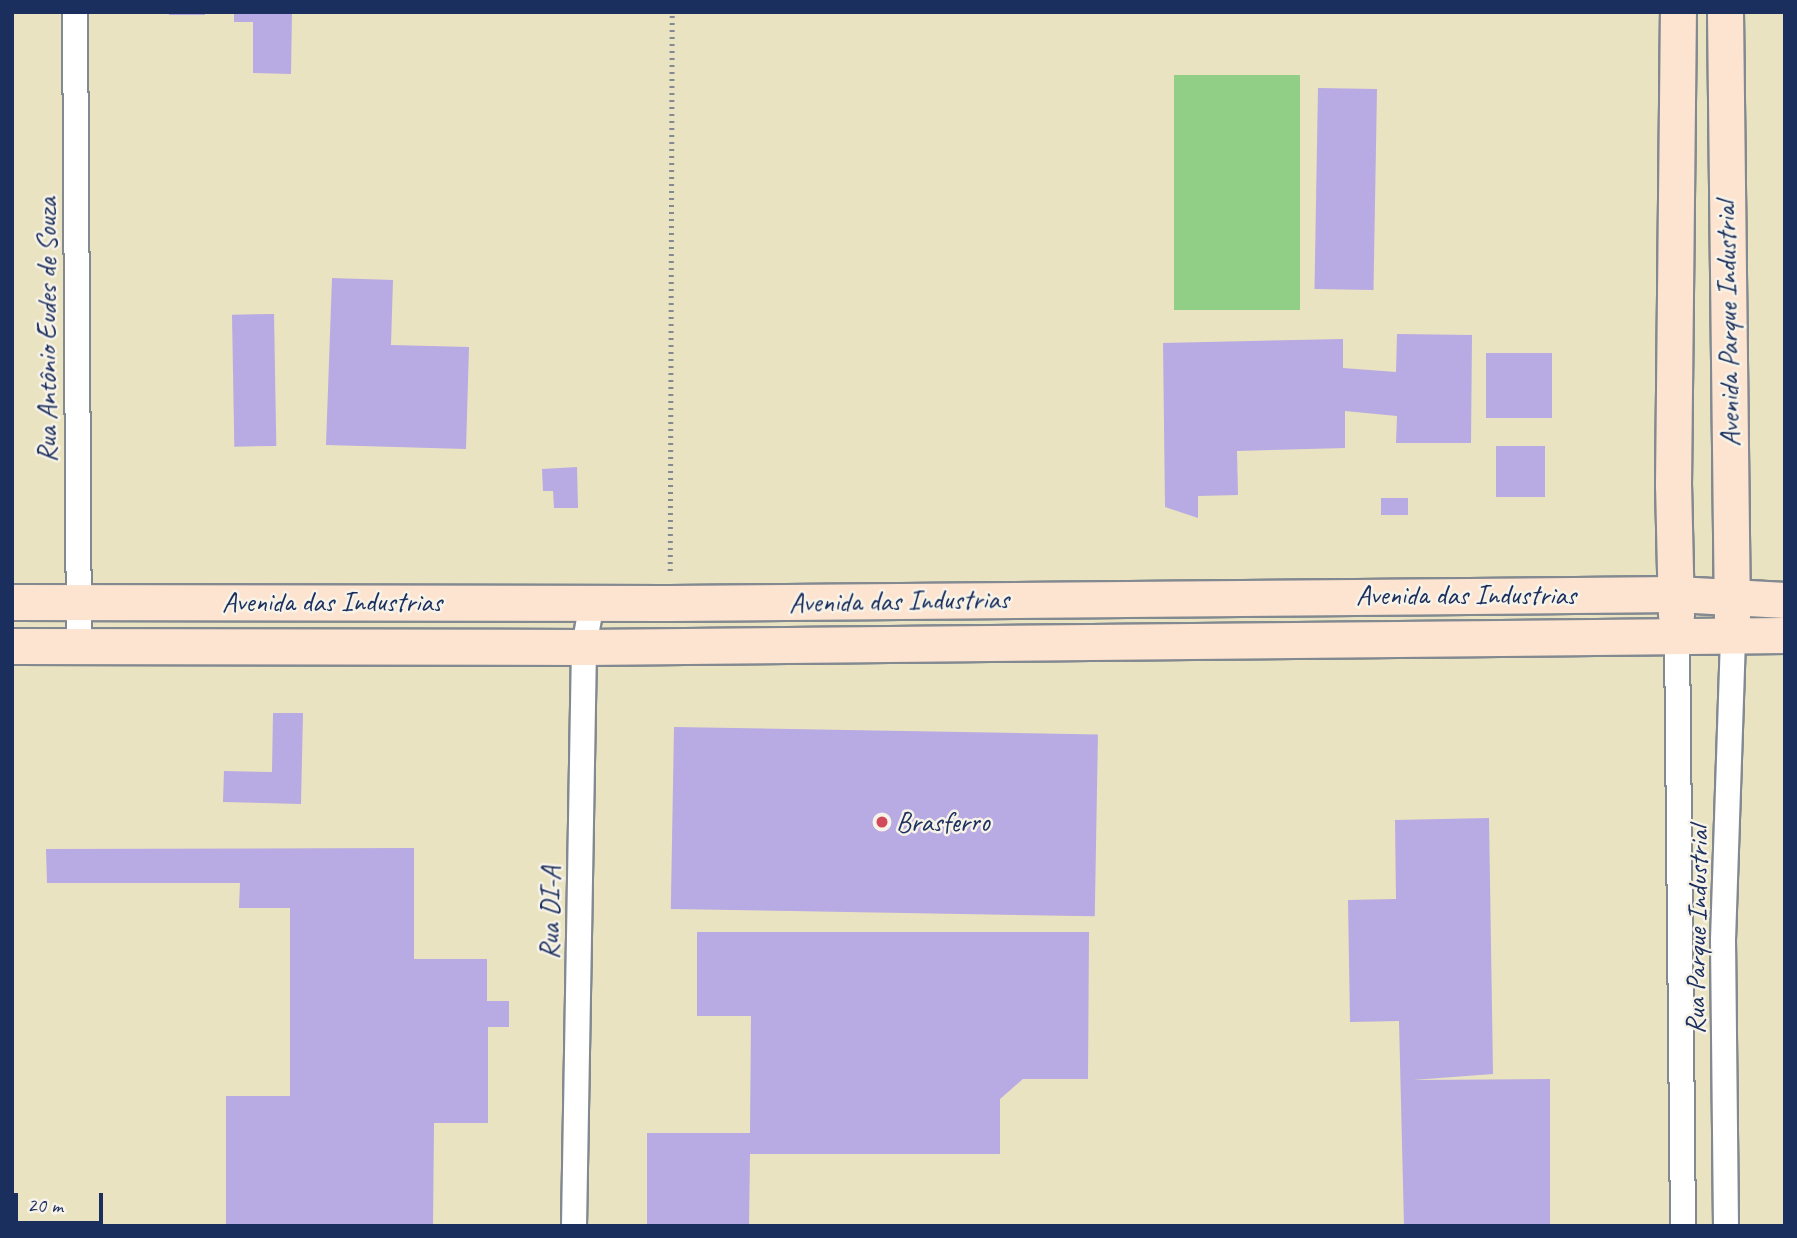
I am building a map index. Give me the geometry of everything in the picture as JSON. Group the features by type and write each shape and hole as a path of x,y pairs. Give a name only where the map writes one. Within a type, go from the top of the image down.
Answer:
{"street":[{"name":"Rua Antônio Eudes de Souza","path":"75,12 79,646"},
{"name":"Avenida Parque Industrial","path":"1677,636 1678,12"},
{"name":"Avenida Parque Industrial","path":"1725,12 1733,636"},
{"name":"Avenida das Industrias","path":"12,602 670,603 1676,594 1785,600"},
{"path":"1120,642 1128,598"},
{"name":"Rua DI-A","path":"574,1226 584,647 592,602"},
{"name":"Avenida das Industrias","path":"12,646 584,647 1785,635"},
{"path":"1677,636 1683,1226"},
{"name":"Rua Parque Industrial","path":"1726,1226 1723,940 1733,636"}],"path":[{"path":"670,603 672,12"}],"green space":[{"path":"1174,75 1300,75 1300,310 1174,310"}],"building":[{"path":"169,12 205,12 205,15 169,15"},
{"path":"234,12 292,12 291,74 253,73 253,22 234,22"},
{"path":"1318,88 1377,89 1373,290 1314,289"},
{"path":"332,278 393,280 391,345 469,347 466,449 326,445"},
{"path":"274,314 276,446 234,447 232,315"},
{"path":"1397,334 1472,335 1471,443 1396,443 1397,416 1345,411 1345,448 1237,451 1238,495 1198,496 1198,518 1165,507 1163,343 1343,339 1343,368 1396,372"},
{"path":"1486,353 1552,353 1552,418 1486,418"},
{"path":"1496,446 1545,446 1545,497 1496,497"},
{"path":"577,467 578,508 554,508 553,491 543,491 542,469"},
{"path":"1381,498 1408,498 1408,515 1381,515"},
{"path":"273,713 303,713 301,804 223,802 224,771 272,772"},
{"name":"Brasferro","path":"674,727 1098,734 1095,916 671,909"},
{"path":"1489,818 1493,1074 1413,1080 1550,1079 1550,1226 1404,1226 1399,1021 1350,1022 1348,900 1396,899 1395,820"},
{"path":"414,848 414,959 487,959 487,1001 509,1001 509,1027 488,1027 488,1123 434,1123 433,1226 226,1226 226,1096 290,1096 290,908 239,908 240,883 47,883 46,849"},
{"path":"697,932 1089,932 1088,1079 1023,1079 1000,1099 1000,1154 750,1154 749,1226 647,1226 647,1133 750,1133 751,1016 697,1016"}],"place":[{"name":"Brasferro","path":"882,822"}]}
